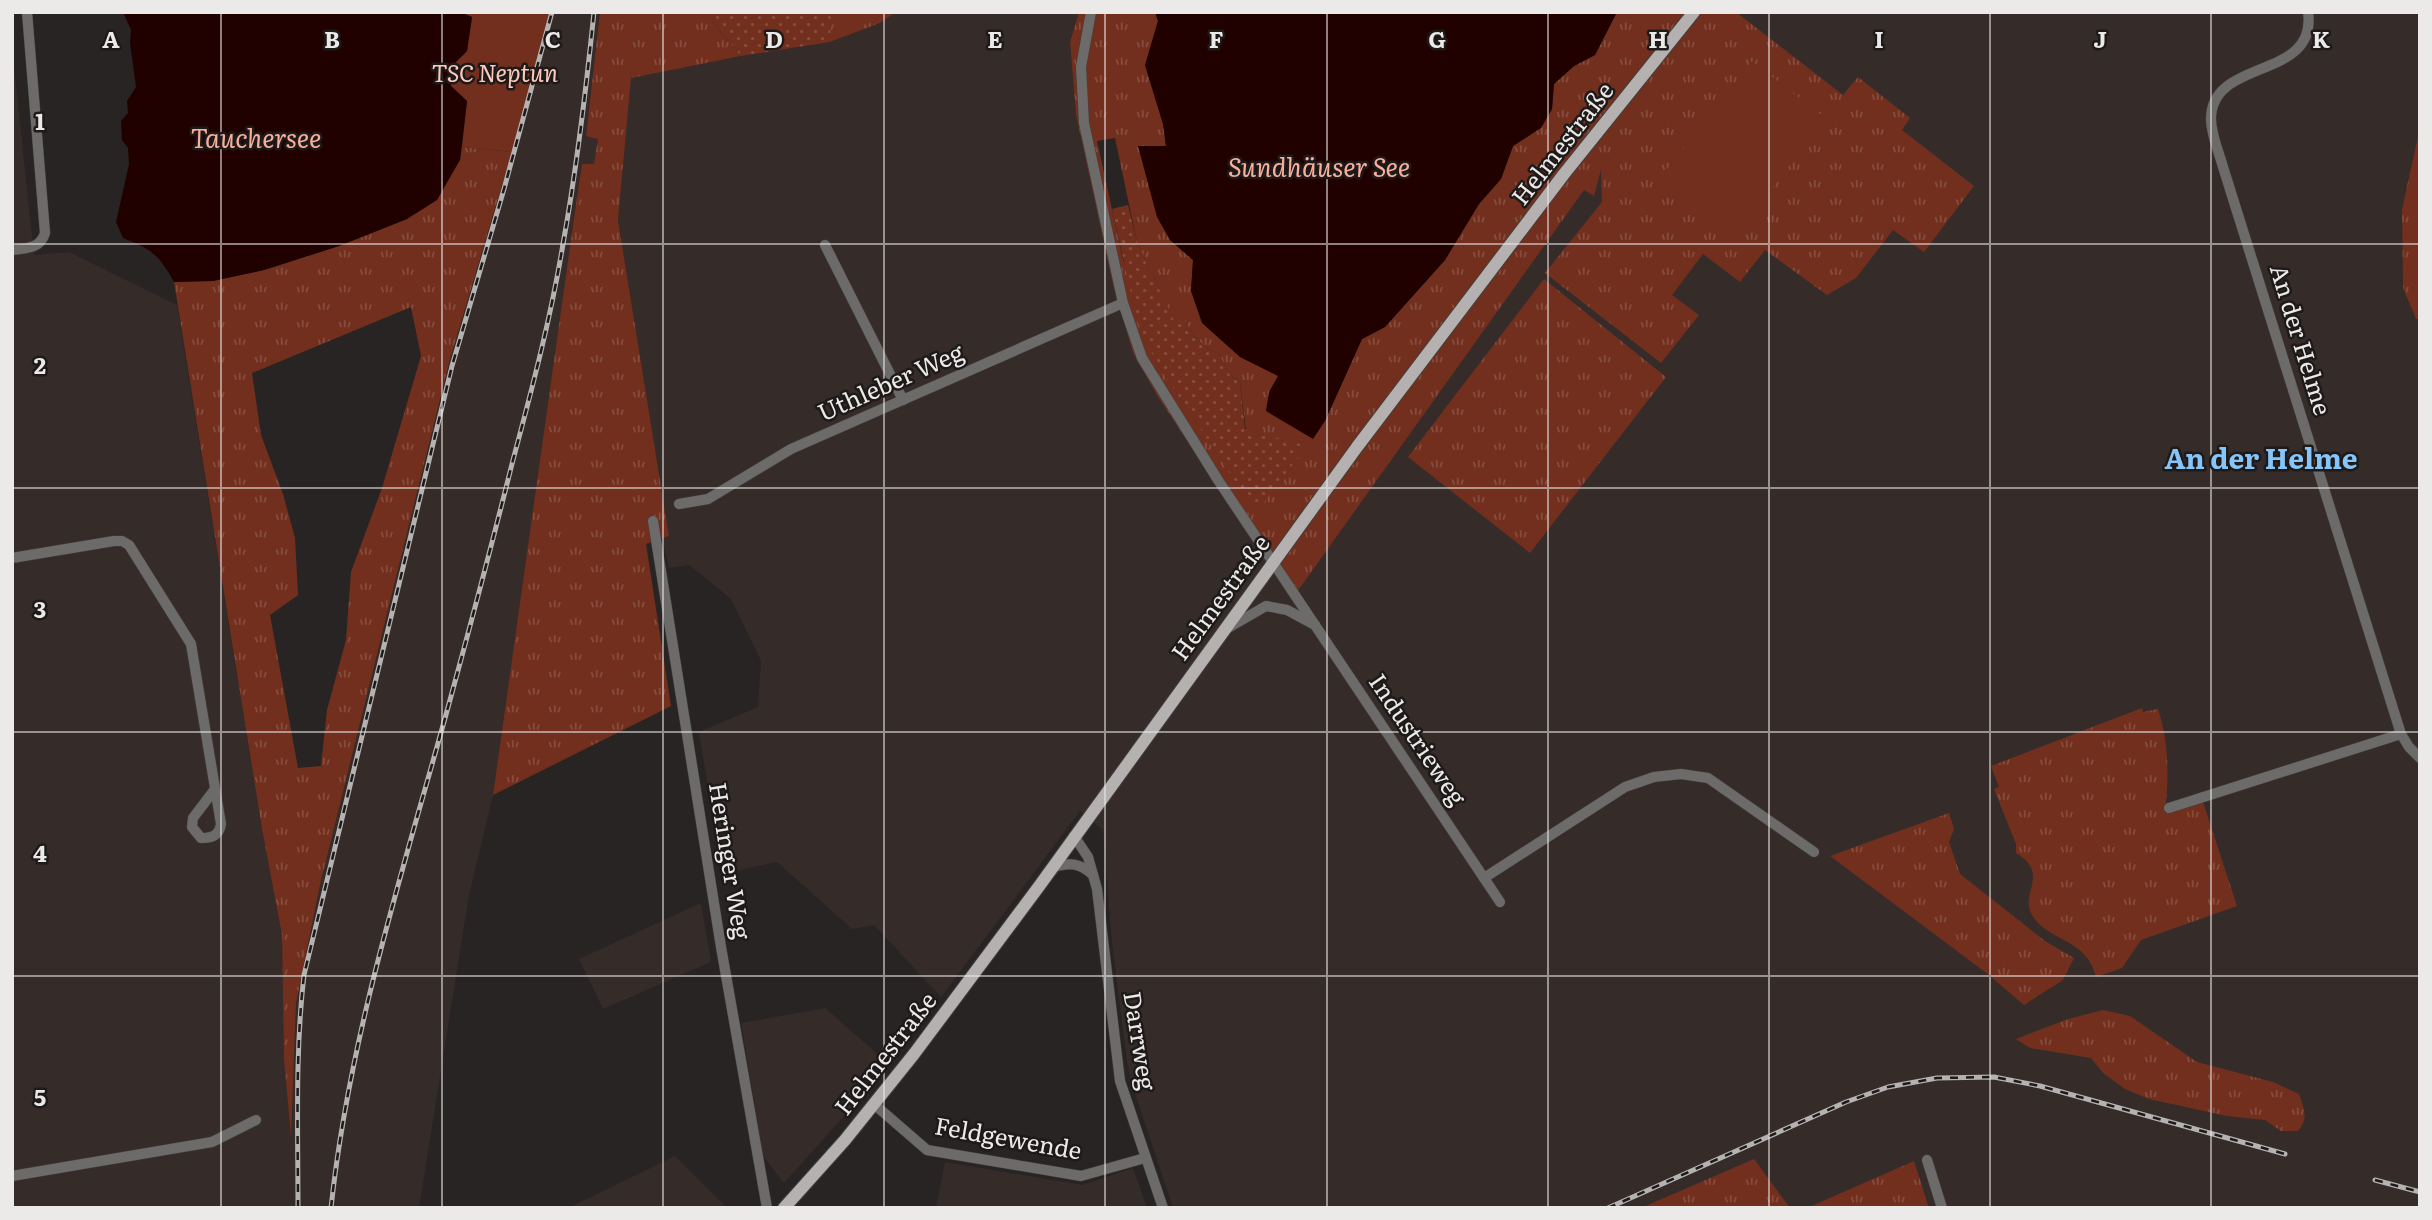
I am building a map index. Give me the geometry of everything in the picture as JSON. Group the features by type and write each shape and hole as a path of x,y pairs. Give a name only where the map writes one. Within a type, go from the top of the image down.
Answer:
{"main road":[{"name":"Helmestraße","path":"784,1208 875,1105 1053,867 1357,447 1556,185 1694,12"}],"street":[{"path":"12,250 37,246 43,241 45,233 27,12"},
{"path":"1091,12 1081,67 1084,123 1123,303 1142,358 1273,562"},
{"name":"An der Helme","path":"2308,12 2309,20 2303,43 2285,58 2234,81 2225,88 2213,108 2211,120 2223,167 2401,734 2420,758"},
{"path":"825,245 903,400"},
{"name":"Uthleber Weg","path":"679,504 708,499 791,449 1123,303"},
{"name":"Heringer Weg","path":"653,520 767,1208"},
{"path":"12,558 114,541 129,545 191,645 215,789 220,830 214,837 201,838 192,827 193,818 215,789"},
{"name":"Industrieweg","path":"1273,562 1500,902"},
{"name":"Industrieweg","path":"1225,630 1255,610 1266,606 1287,610 1316,626"},
{"path":"2169,808 2401,734"},
{"path":"1484,878 1625,787 1654,777 1681,774 1708,778 1814,852"},
{"name":"Darrweg","path":"1074,836 1088,858 1100,901 1120,1081 1163,1208"},
{"path":"1053,867 1076,864 1094,877"},
{"name":"Feldgewende","path":"875,1105 927,1150 1081,1176 1145,1157"},
{"path":"12,1176 212,1142 256,1120"},
{"path":"1927,1160 1942,1208"}],"shaded area":[{"path":"550,12 600,12 586,135 598,139 594,164 582,165 493,795 469,895 419,1208 12,1208 12,47 34,255 69,252 177,305 262,829 282,935 284,1059 291,1128 296,1003 320,885 450,359 512,152"},
{"path":"896,12 1079,12 1070,42 1076,115 1113,285 1133,353 1292,599 1584,189 1593,196 1602,167 1724,12 2420,12 2420,127 2402,209 2403,288 2416,319 2420,319 2420,1208 1173,1208 1127,1062 1112,943 1103,830 1080,811 941,997 874,925 852,929 777,862 722,874 699,732 758,707 761,661 731,599 689,565 669,568 662,539 669,536 618,220 631,77 830,42 880,23"},
{"path":"701,903 711,962 603,1009 579,959"},
{"path":"825,1008 890,1065 784,1183 763,1156 741,1023"},
{"path":"675,1156 727,1208 568,1208"},
{"path":"945,1162 1083,1185 1133,1168 1147,1208 936,1208"}],"green space":[{"name":"TSC Neptun","path":"460,12 550,12 512,152 462,147 467,101 451,86 450,68 467,51 472,17"},
{"path":"600,12 712,12 712,21 741,56 631,78 618,220 669,536 646,544 671,706 493,795 582,164 594,164 598,139 586,136"},
{"path":"712,12 831,12 830,42 741,56 712,21"},
{"path":"896,12 880,23 830,42 830,14"},
{"path":"1079,12 1155,12 1158,21 1145,65 1163,124 1166,147 1138,146 1170,240 1193,260 1191,291 1240,357 1279,376 1269,392 1325,421 1362,339 1385,327 1445,260 1479,204 1501,179 1513,146 1541,127 1552,109 1554,84 1574,66 1595,55 1617,12 1736,12 1843,95 1858,77 1910,118 1902,130 1974,186 1924,252 1893,230 1856,278 1827,295 1765,250 1740,282 1703,254 1672,295 1699,315 1661,363 1545,273 1602,202 1601,170 1594,196 1584,190 1292,599 1158,397 1133,353 1113,285 1076,115 1070,42","holes":["1115,138 1137,242 1175,324 1184,320 1195,337 1208,349 1219,354 1230,375 1240,382 1256,512 1156,362 1123,260 1097,141"]},
{"path":"1752,61 1826,119 1737,232 1663,174"},
{"path":"2420,127 2420,319 2416,319 2403,288 2402,209"},
{"path":"462,147 512,152 450,359 320,885 296,1003 291,1136 284,1059 282,935 262,829 174,282 213,281 264,270 339,246 407,219 460,160","holes":["411,307 421,356 382,488 351,572 346,640 327,710 321,766 298,768 270,615 298,595 295,538 283,494 261,435 252,373"]},
{"path":"1128,205 1137,242 1175,323 1184,320 1195,337 1208,349 1219,354 1230,375 1240,382 1245,429 1307,446 1256,513 1156,362 1138,324 1112,209"},
{"path":"1544,279 1666,377 1530,553 1408,457"},
{"path":"2142,708 2143,712 2158,709 2162,722 2167,760 2165,813 2203,802 2237,906 2141,940 2122,968 2096,977 2091,964 2076,947 2047,931 2032,915 2029,907 2033,876 2031,868 2016,853 2016,844 1994,789 1999,787 1991,766"},
{"path":"1949,813 1954,829 1949,842 1960,874 2045,941 2074,958 2063,980 2024,1005 1989,975 1830,856"},
{"path":"2103,1010 2130,1016 2197,1062 2273,1082 2299,1094 2304,1122 2298,1131 2281,1131 2265,1120 2227,1116 2149,1099 2125,1089 2103,1073 2091,1058 2030,1048 2016,1039 2068,1019"},
{"path":"1754,1159 1790,1208 1641,1208"},
{"path":"1914,1161 1929,1208 1807,1208"}],"water":[{"name":"Tauchersee","path":"123,12 460,12 472,17 467,51 450,68 451,86 467,101 460,160 437,200 407,219 339,246 264,270 213,281 174,282 154,254 123,238 116,222 129,164 128,148 122,140 121,121 128,113 127,101 136,87 130,43 131,30"},
{"name":"Sundhäuser See","path":"1155,12 1617,12 1595,55 1574,66 1554,84 1552,109 1541,128 1513,146 1501,179 1479,204 1445,260 1385,327 1362,339 1325,421 1313,439 1266,411 1269,392 1278,376 1240,357 1202,323 1191,291 1193,260 1170,240 1157,217 1138,146 1166,146 1163,124 1145,65 1158,21"}],"railway":[{"path":"298,1208 298,1062 304,975 452,366 552,12"},
{"path":"331,1208 350,1082 379,957 447,711 547,326 573,186 594,12"},
{"path":"1608,1208 1846,1102 1888,1087 1937,1078 1994,1077 2040,1086 2285,1154"},
{"path":"2375,1180 2420,1192"}],"district":[{"name":"An der Helme","path":"2261,459"}]}
